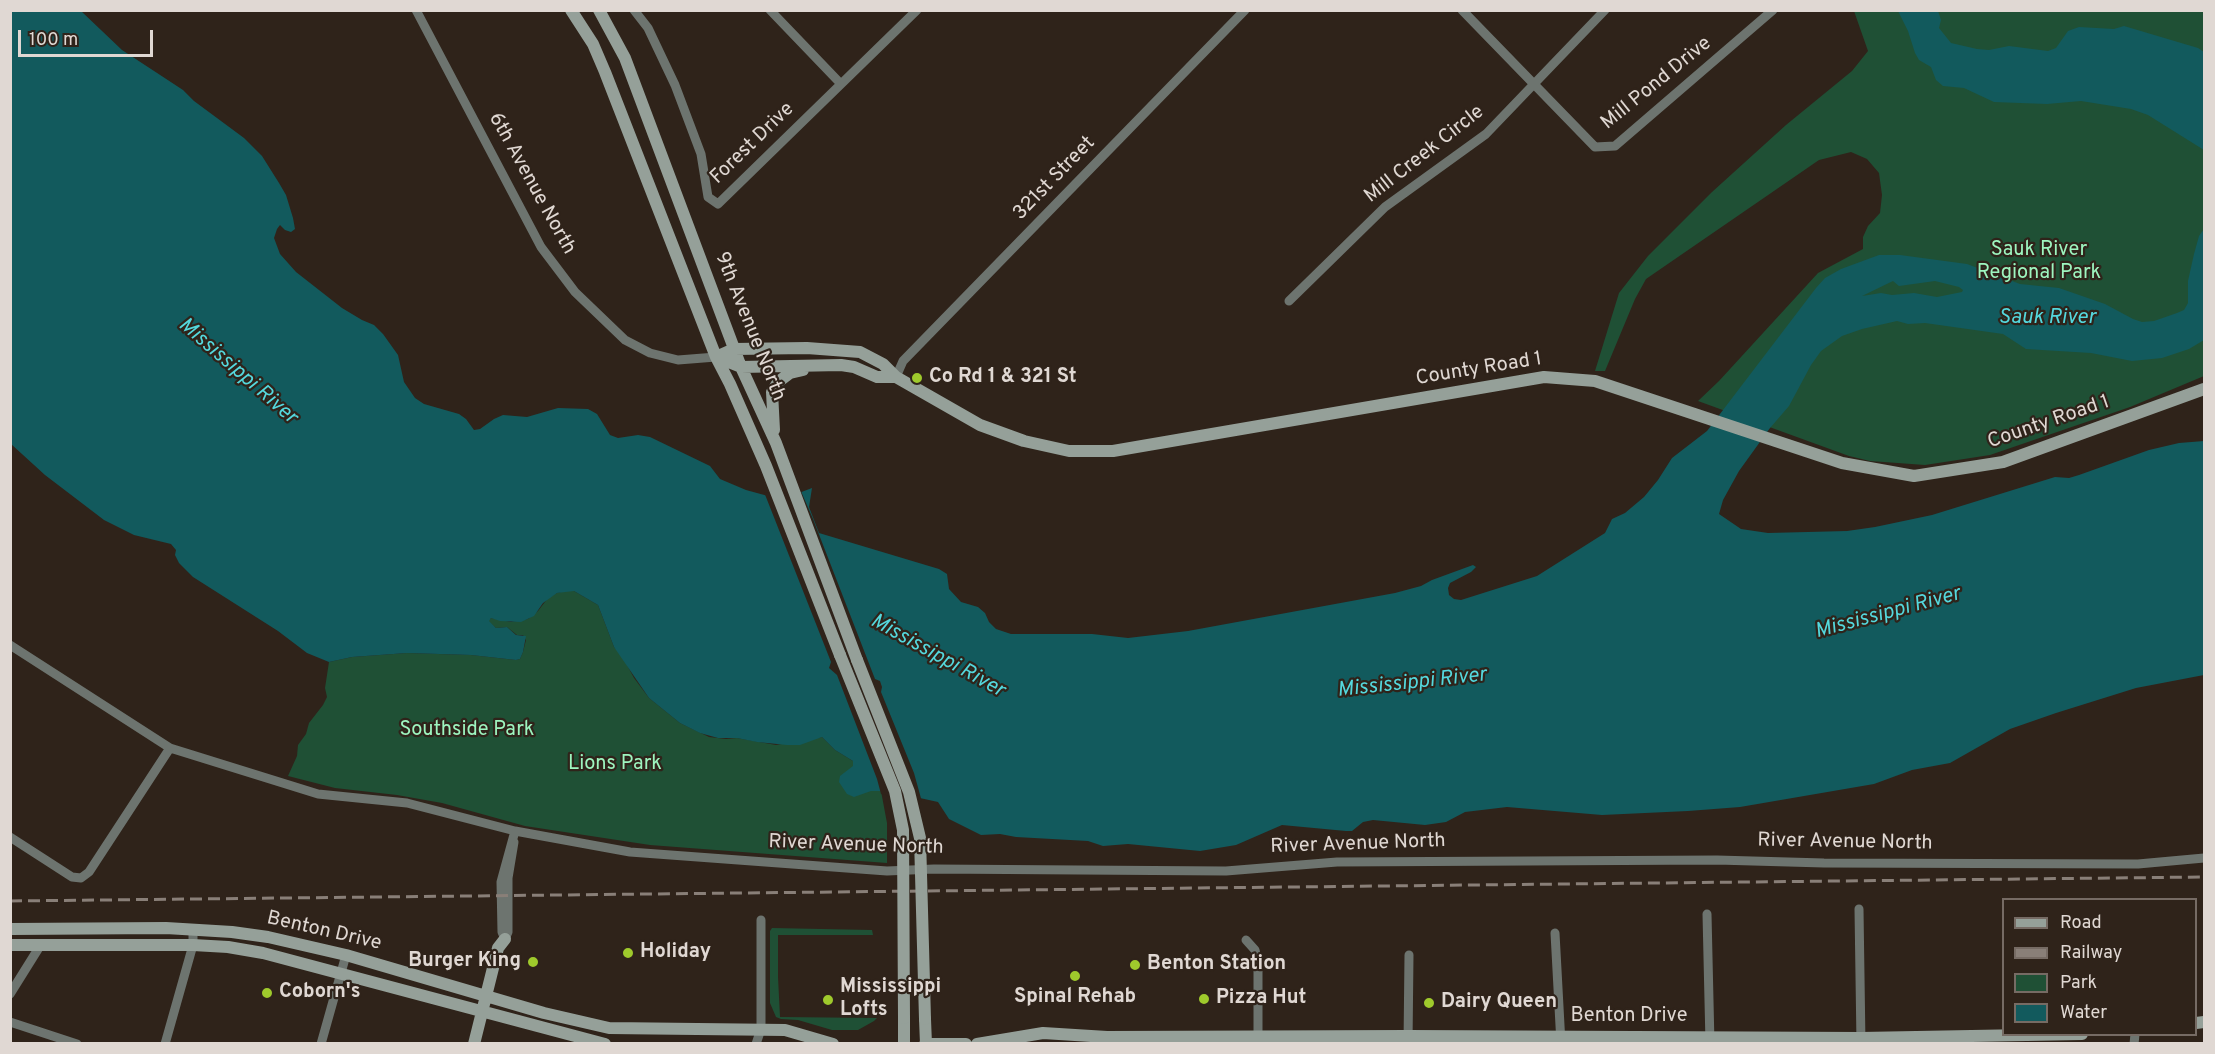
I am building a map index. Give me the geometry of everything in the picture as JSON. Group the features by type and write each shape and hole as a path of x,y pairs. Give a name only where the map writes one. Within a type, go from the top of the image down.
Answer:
{"main road":[{"name":"9th Avenue North","path":"571,10 593,44 605,72 716,357 766,466 895,790 903,830 904,1044"},
{"name":"9th Avenue North","path":"599,10 625,58 741,368 776,443 909,792 920,837 925,1044"},
{"name":"County Road 1","path":"734,349 807,348 845,349 860,352 883,364 896,377 980,425 1024,441 1069,451 1113,452 1544,377 1595,381 1842,463 1914,476 2003,462 2205,389"},
{"path":"716,357 734,349"},
{"path":"716,357 741,368"},
{"path":"776,443 772,392 778,382 790,373 829,365"},
{"name":"County Road 1","path":"741,368 829,365 854,367 878,377 896,377"},
{"name":"Benton Drive","path":"10,929 149,928 232,932 268,937 346,955 544,1013 609,1028 761,1029 798,1032 833,1044"},
{"path":"474,1044 498,948 505,939"},
{"name":"Benton Drive","path":"10,945 228,947 340,972 605,1044"},
{"name":"Benton Drive","path":"977,1044 1042,1033 1105,1040 1862,1041 2045,1036"},
{"name":"Benton Drive","path":"1069,1044 1105,1040"},
{"path":"925,1044 966,1044"}],"street":[{"name":"6th Avenue North","path":"416,10 541,247 575,292 625,340 650,353 678,360 716,357"},
{"name":"Forest Drive","path":"634,10 648,28 675,85 701,154 708,197 718,204 917,10"},
{"path":"770,10 841,84"},
{"name":"321st Street","path":"896,377 903,361 1245,10"},
{"name":"Mill Pond Drive","path":"1462,10 1595,147 1615,146 1773,10"},
{"name":"Mill Creek Circle","path":"1289,301 1385,207 1486,134 1605,10"},
{"name":"River Avenue North","path":"10,645 170,748 318,794 407,803 515,831 630,852 887,871 944,869 1226,871 1337,862 1717,860 1824,863 2138,864 2205,858"},
{"path":"10,837 72,877 81,878 89,872 170,748"},
{"path":"505,939 502,933 501,882 507,852 515,831"},
{"path":"1859,909 1862,1041"},
{"path":"1707,914 1711,1040"},
{"path":"756,1044 761,1029 761,920"},
{"path":"165,1044 193,945 193,930"},
{"path":"1555,933 1561,1040"},
{"path":"1246,940 1255,950 1258,962 1258,1040"},
{"path":"10,994 40,946"},
{"path":"321,1044 346,955"},
{"path":"1408,1040 1409,955"},
{"path":"10,1022 77,1044"},
{"path":"605,1044 609,1028"}],"green space":[{"name":"Sauk River Regional Park","path":"1854,11 2204,11 2204,376 2130,407 1990,455 1925,465 1870,461 1849,456 1698,401 1818,273 1863,249 1863,237 1868,226 1880,213 1882,195 1879,173 1867,159 1851,152 1819,160 1646,279 1635,299 1605,371 1595,371 1619,293 1648,256 1712,192 1786,125 1852,71 1868,51"},
{"path":"565,591 574,591 598,605 614,647 621,654 634,678 649,698 680,723 709,737 737,738 776,745 822,737 835,750 853,761 853,766 870,791 881,791 887,823 887,863 650,845 525,826 442,803 335,788 288,776 297,756 298,745 306,734 309,723 327,697 325,688 329,662 352,657 407,653 520,659 526,640 523,635 517,635 507,627 496,628 488,621 491,618 511,622 528,619 548,598"},
{"path":"772,928 872,930 873,935 778,935 780,1017 877,1018 858,1030 832,1030 798,1020 776,1017 770,1003 770,931"}],"water":[{"path":"11,11 81,11 122,50 183,90 194,101 244,138 262,156 286,195 295,229 291,232 280,225 277,229 274,238 280,254 296,272 342,308 374,325 383,334 398,355 404,382 415,398 424,404 459,414 474,430 480,429 503,415 527,417 558,408 588,409 597,414 610,435 618,438 638,435 650,437 710,466 720,479 746,490 768,496 791,496 812,488 809,507 819,533 939,569 947,574 949,589 961,602 978,607 996,629 1011,634 1092,634 1128,638 1188,631 1395,593 1421,586 1473,565 1476,567 1471,572 1450,583 1449,595 1454,599 1461,600 1537,576 1605,533 1612,519 1625,513 1644,497 1672,458 1707,431 1816,288 1825,278 1841,269 1879,255 1900,255 1967,264 2020,284 2059,288 2105,304 2142,322 2154,321 2184,310 2188,303 2188,281 2199,236 2204,229 2204,340 2189,349 2162,358 2132,361 2091,353 2026,349 2003,334 1897,321 1842,336 1821,351 1811,365 1789,406 1739,471 1723,500 1719,514 1741,529 1768,533 1847,531 1875,527 1932,515 2055,477 2069,478 2149,450 2179,443 2204,441 2204,675 2136,688 2056,713 2010,729 1950,763 1912,770 1874,784 1740,807 1602,815 1507,807 1465,812 1446,822 1425,825 1373,820 1363,822 1352,831 1282,825 1236,845 1200,851 1128,844 1103,846 1088,841 1000,834 981,835 949,819 938,802 888,791 871,791 854,797 847,794 839,782 840,776 853,766 853,761 835,750 822,737 800,745 787,745 737,738 718,738 700,733 680,723 649,698 614,647 598,605 574,591 557,593 543,603 534,616 521,622 491,618 489,621 496,628 507,627 516,635 526,636 520,659 407,653 352,657 329,662 307,653 278,631 193,577 179,563 175,555 176,550 171,544 134,535 104,520 45,475 11,444","holes":["1893,281 1899,286 1935,281 1963,290 1937,297 1914,293 1892,295 1881,293 1862,296"]},
{"path":"1898,11 1938,11 1941,20 1939,28 1951,43 1977,49 1989,50 2009,46 2048,51 2056,48 2068,31 2079,27 2114,29 2124,26 2198,48 2204,52 2204,150 2148,115 2131,109 2081,101 2047,104 1994,102 1964,88 1943,86 1936,80 1931,67 1919,60"}],"pier":[{"path":"800,489 875,679 880,681 881,692 914,773 922,802 881,794 837,675 829,668 831,662 764,492 784,494"}],"railway":[{"path":"10,901 2204,877"}],"place":[{"name":"Co Rd 1 & 321 St","path":"917,378"},
{"name":"Holiday","path":"628,953"},
{"name":"Burger King","path":"533,962"},
{"name":"Benton Station","path":"1135,965"},
{"name":"Spinal Rehab","path":"1075,976"},
{"name":"Coborn's","path":"267,993"},
{"name":"Pizza Hut","path":"1204,999"},
{"name":"Mississippi Lofts","path":"828,1000"},
{"name":"Dairy Queen","path":"1429,1003"}],"water label":[{"name":"Sauk River","path":"2047,319"},
{"name":"Mississippi River","path":"237,372"},
{"name":"Mississippi River","path":"1888,614"},
{"name":"Mississippi River","path":"937,657"},
{"name":"Mississippi River","path":"1412,684"}],"park label":[{"name":"Southside Park","path":"467,731"},
{"name":"Lions Park","path":"615,765"}]}
